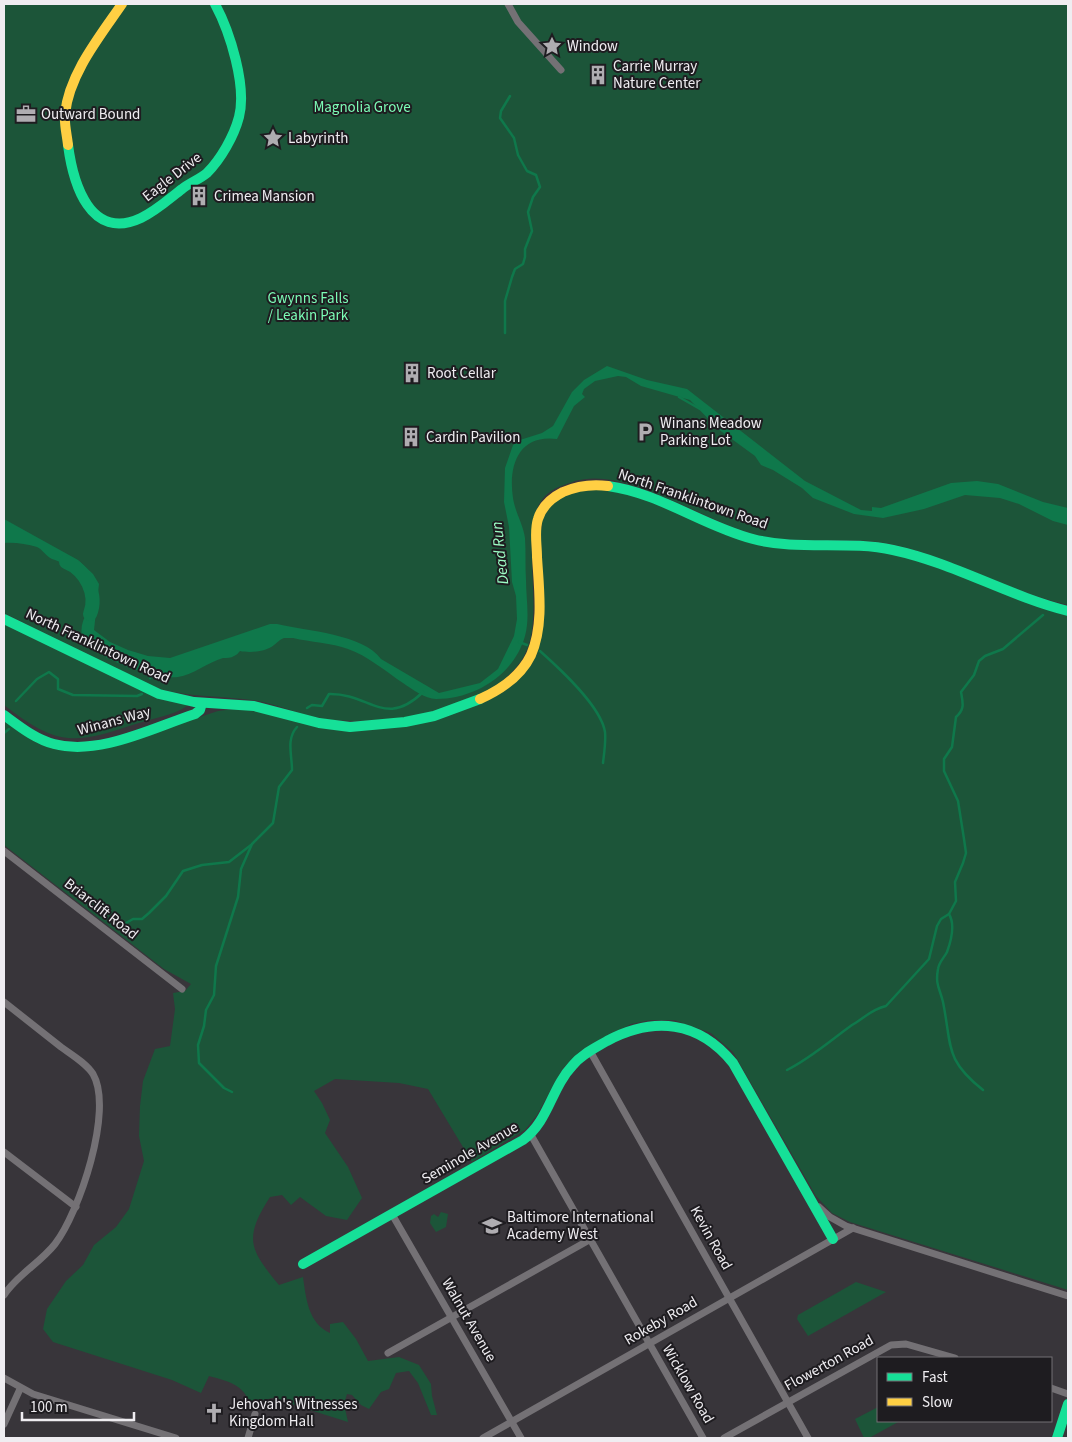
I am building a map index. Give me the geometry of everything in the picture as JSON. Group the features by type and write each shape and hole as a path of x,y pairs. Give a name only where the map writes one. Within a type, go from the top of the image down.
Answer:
{"street":[{"name":"Eagle Drive","path":"122,4 80,73 66,104 65,115 74,175 83,202 98,216 115,224 151,214 188,184 208,172 239,118 241,107 232,49 226,27 215,4"},
{"path":"508,4 518,22 561,70"},
{"name":"North Franklintown Road","path":"4,619 161,695 200,703 250,706 312,722 347,727 385,724 445,714 492,695 518,674 530,655 539,620 536,532 540,514 544,507 559,495 577,487 595,484 611,485 633,491 757,540 792,544 858,545 906,553 1043,605 1068,611"},
{"name":"Winans Way","path":"4,715 38,738 71,747 88,747 195,714 200,703"},
{"name":"Briarclift Road","path":"4,851 182,989"},
{"path":"4,1002 84,1064 96,1081 99,1100 94,1145 76,1207 54,1246 4,1295"},
{"name":"Seminole Avenue","path":"303,1264 393,1216 531,1135 564,1076 580,1058 616,1036 649,1026 674,1026 708,1038 734,1064 814,1201 833,1239"},
{"name":"Kevin Road","path":"590,1051 808,1438"},
{"name":"Wicklow Road","path":"531,1135 703,1438"},
{"path":"4,1152 76,1207"},
{"path":"814,1201 830,1217 853,1228 1068,1296"},
{"name":"Walnut Avenue","path":"393,1216 521,1438"},
{"name":"Rokeby Road","path":"483,1438 853,1228"},
{"path":"388,1353 591,1239"},
{"name":"Flowerton Road","path":"724,1438 891,1345 915,1346 952,1357"},
{"path":"4,1378 20,1389 176,1438"},
{"path":"1052,1388 1068,1394"},
{"path":"4,1424 20,1389"},
{"path":"1058,1438 1068,1404"},
{"path":"248,1438 255,1414"}],"green space":[{"name":"Gwynns Falls / Leakin Park","path":"4,4 1068,4 1068,605 1045,599 914,550 874,541 770,538 733,527 640,487 595,478 575,481 555,489 539,505 533,522 533,615 531,637 524,656 509,674 489,689 465,701 438,710 382,720 333,720 312,717 252,700 171,692 159,689 4,613"},
{"path":"599,487 640,497 751,542 888,551 1068,613 1068,1290 850,1222 832,1213 816,1196 733,1052 711,1033 674,1020 651,1020 631,1024 583,1049 563,1068 537,1115 525,1130 472,1162 428,1089 399,1083 335,1079 314,1091 330,1120 325,1133 348,1167 362,1198 347,1220 326,1216 300,1197 291,1205 282,1195 270,1197 261,1211 253,1234 256,1253 279,1285 303,1277 309,1309 317,1323 330,1333 330,1324 343,1322 356,1339 368,1361 399,1357 419,1365 431,1384 437,1415 431,1415 418,1383 409,1371 396,1373 389,1389 381,1392 369,1409 361,1405 352,1395 347,1394 344,1404 348,1422 272,1398 250,1404 244,1392 234,1384 209,1376 201,1393 172,1380 53,1342 43,1329 47,1309 66,1281 83,1265 94,1245 116,1227 129,1209 144,1161 139,1136 143,1081 155,1049 170,1046 175,1009 173,993 185,991 191,984 164,969 4,845 4,721 37,743 51,748 82,752 105,748 218,711 243,708 265,712 310,725 394,726 499,694 537,649 540,538 543,515 551,504 567,494"},
{"path":"4,622 186,703 187,706 177,712 164,716 83,738 68,738 39,729 4,705"},
{"path":"441,1212 448,1214 446,1227 436,1232 430,1223 431,1216 434,1214 438,1217"},
{"path":"856,1282 886,1292 808,1336 797,1319 798,1315"},
{"path":"877,1408 877,1422 898,1422 869,1438 864,1438 855,1419"}],"shaded area":[{"name":"Dead Run","path":"607,366 647,380 687,389 805,481 861,510 872,511 872,507 881,508 951,483 977,481 998,484 1043,502 1068,508 1068,525 1053,521 1019,504 1000,498 965,495 924,509 883,518 854,514 813,498 802,488 773,470 761,465 755,456 718,429 690,400 641,386 626,377 618,376 595,381 584,389 582,394 585,397 574,406 557,439 533,441 525,447 519,454 512,474 514,503 525,538 527,622 520,650 512,662 491,682 465,695 436,699 419,693 369,660 348,649 293,638 284,638 262,651 240,651 233,657 217,660 184,676 168,677 127,667 100,654 84,640 81,632 92,596 92,587 87,578 74,567 50,558 37,547 4,543 4,519 78,560 93,574 99,584 94,630 110,642 148,656 170,658 270,624 277,624 334,635 361,644 373,651 381,659 439,693 480,683 498,669 514,636 517,619 516,596 512,582 509,527 504,502 505,468 513,445 520,440 542,433 553,426 572,392 584,380"}],"waterway":[{"path":"505,333 505,301 515,269 523,264 525,249 532,231 528,212 533,197 540,187 536,175 527,171 518,155 514,138 500,118 501,111 510,96"},
{"name":"Dead Run","path":"679,397 700,409"},
{"name":"Dead Run","path":"66,562 79,571 88,584 92,599 90,614"},
{"path":"787,1070 813,1054 868,1014 886,1006 929,959 937,926 941,919 949,914 956,901 955,882 966,853 958,801 944,771 944,759 952,747 956,717 962,708 961,692 974,675 979,661 985,656 1003,649 1043,615"},
{"path":"519,642 527,645"},
{"path":"540,651 578,688 596,711 605,732 603,763"},
{"path":"16,701 37,679 49,672 58,679 58,689 73,695 137,696 142,694"},
{"name":"Dead Run","path":"150,678 152,672"},
{"path":"307,708 312,705 322,706 329,694 356,698 387,709 398,708 410,703 423,692"},
{"path":"232,1092 224,1088 199,1063 198,1045 204,1026 206,1010 214,995 216,966 238,897 241,869 252,844 273,823 279,787 292,770 290,747 297,727"},
{"path":"4,733 9,729"},
{"path":"126,923 133,919 142,919 149,913 166,896 183,871 202,865 229,862 251,845"},
{"path":"949,914 952,923 951,938 947,952 940,962 937,983 943,1002 952,1051 962,1069 983,1090"}],"traffic: fast":[{"path":"68,145 74,176 87,205 97,215 109,222 123,223 141,218 207,173 222,154 230,139 237,124 241,104 241,90 236,59 215,4"},
{"path":"608,486 646,495 735,533 770,543 876,547 916,556 1046,605 1068,611"},
{"path":"4,619 159,694 194,702 254,706 319,723 350,727 405,722 434,716 480,699"},
{"path":"4,715 28,732 47,742 71,747 89,746 125,739 195,714 200,710 202,703"},
{"path":"303,1264 523,1140 539,1124 566,1074 580,1058 607,1041 625,1033 659,1026 691,1031 706,1038 733,1063 833,1239"},
{"path":"1057,1438 1068,1404"}],"traffic: slow":[{"path":"68,145 65,114 72,84 95,42 122,4"},
{"path":"480,699 502,687 516,676 527,663 535,643 540,607 536,528 542,510 551,500 568,490 585,486 608,486"}],"place":[{"name":"Window","path":"552,46"},
{"name":"Carrie Murray Nature Center","path":"598,75"},
{"name":"Outward Bound","path":"26,114"},
{"name":"Labyrinth","path":"273,138"},
{"name":"Crimea Mansion","path":"199,196"},
{"name":"Root Cellar","path":"412,373"},
{"name":"Winans Meadow Parking Lot","path":"645,432"},
{"name":"Cardin Pavilion","path":"411,437"},
{"name":"Baltimore International Academy West","path":"492,1226"},
{"name":"Jehovah's Witnesses Kingdom Hall","path":"214,1413"}],"park label":[{"name":"Magnolia Grove","path":"362,107"}]}
